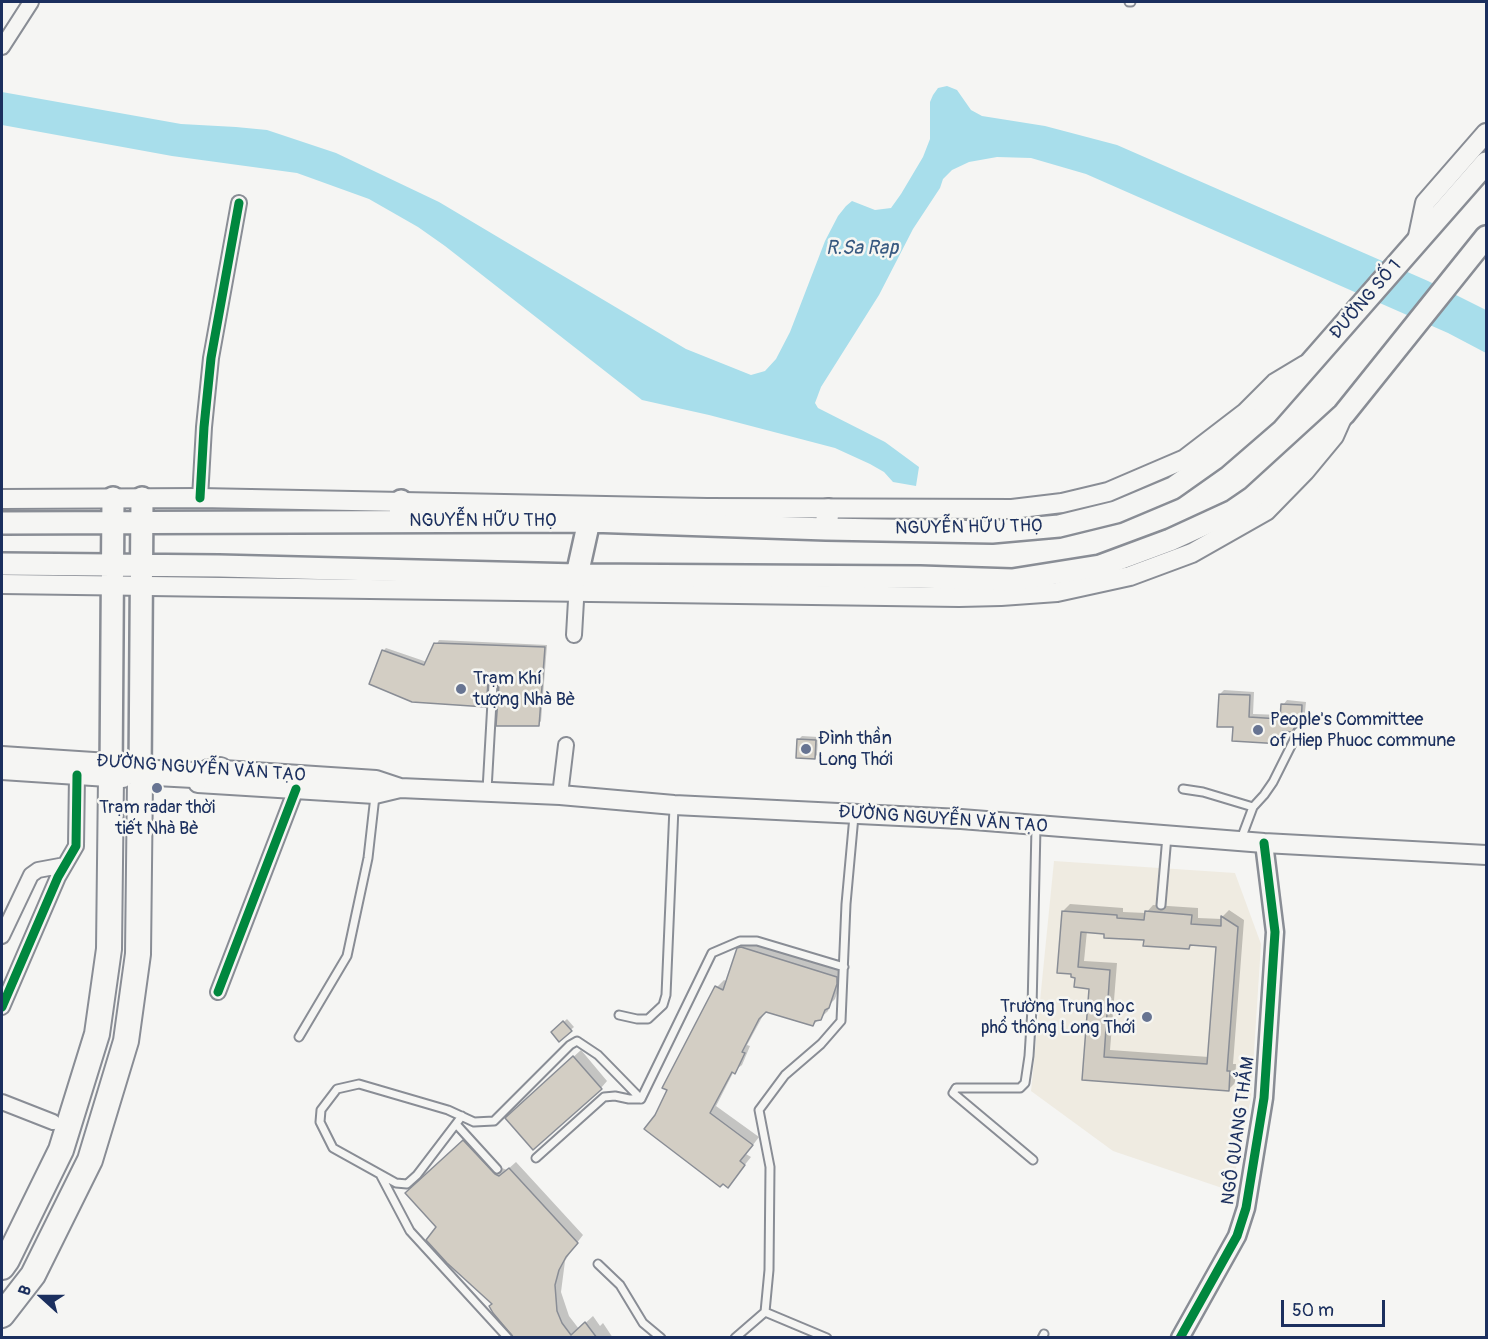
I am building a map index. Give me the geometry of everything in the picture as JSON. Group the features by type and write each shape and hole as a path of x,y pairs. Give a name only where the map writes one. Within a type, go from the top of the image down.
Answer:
{"highway":[{"path":"2,1267 61,1150 97,1034 109,949 111,770 212,776 220,770"},
{"path":"2,1315 33,1275 90,1160 126,1041 138,954 140,772"}],"main road":[{"path":"1417,241 1425,203 1486,133"},
{"path":"1417,241 1486,164"},
{"path":"2,584 113,575 666,584 920,577 1012,580 1100,566 1170,540 1233,512 1252,498 1344,414 1486,237"},
{"name":"ĐƯỜNG SỐ 1","path":"1315,359 1417,241"},
{"path":"1461,270 1486,254"},
{"name":"NGUYỄN HỮU THỌ","path":"2,523 142,522 400,511 827,519 992,531 1059,526 1116,512 1173,488 1214,459 1266,414 1315,359"},
{"path":"111,770 113,498"},
{"path":"140,772 142,498"},
{"name":"NGUYỄN HỮU THỌ","path":"2,499 200,498 589,521 827,519"},
{"path":"577,583 589,521"},
{"path":"2,564 113,575"},
{"name":"ĐƯỜNG NGUYỄN VĂN TẠO","path":"2,756 111,770"},
{"name":"ĐƯỜNG NGUYỄN VĂN TẠO","path":"2,770 77,775 111,770"},
{"name":"ĐƯỜNG NGUYỄN VĂN TẠO","path":"220,770 376,780 400,788"},
{"name":"ĐƯỜNG NGUYỄN VĂN TẠO","path":"140,772 296,789 376,793 400,788 560,795 674,805 1036,825 1264,843 1486,855"}],"street":[{"path":"2,47 31,2"},
{"path":"200,498 211,358 239,203"},
{"path":"574,635 577,583"},
{"path":"560,795 566,745"},
{"path":"2,1007 78,840 77,775"},
{"path":"218,992 296,789"},
{"name":"NGÔ QUANG THẮM","path":"1180,1338 1237,1236 1246,1208 1264,1098 1275,932 1264,843"},
{"path":"2,936 31,875 38,870 65,865"},
{"path":"2,1102 53,1122"}],"lane":[{"path":"486,793 493,684"},
{"path":"1240,841 1252,807 1273,782 1298,732"},
{"path":"1183,789 1203,792 1252,807"},
{"path":"299,1037 347,956 368,858 376,793"},
{"path":"619,1015 637,1020 648,1019 663,1005 666,995 674,805"},
{"path":"735,1338 765,1312 769,1270 770,1167 759,1110 786,1076 821,1044 841,1021 846,904 854,814"},
{"path":"1033,1160 953,1093 956,1088 1020,1089 1025,1083 1032,1009 1036,825"},
{"path":"1161,905 1167,836"},
{"path":"641,1099 712,953 740,941 757,941 844,967"},
{"path":"462,1116 417,1175 407,1184 396,1183 333,1148 320,1122 321,1110 337,1089 359,1084 448,1110 462,1116 474,1122 494,1120 570,1045 577,1041 598,1055 641,1099"},
{"path":"536,1158 604,1097 641,1099"},
{"path":"456,1124 497,1169"},
{"path":"381,1175 410,1231 508,1338"},
{"path":"598,1264 620,1285 643,1323 661,1338"},
{"path":"765,1312 827,1338"}],"shaded area":[{"name":"Trường Trung học phổ thông Long Thới","path":"1054,861 1235,873 1261,944 1251,1098 1231,1191 1113,1151 1031,1091"}],"water":[{"name":"R.Sa Rạp","path":"947,86 957,90 971,110 982,116 1045,126 1117,145 1428,281 1486,310 1486,353 1448,333 1086,174 1031,158 997,157 969,162 952,170 943,179 940,188 913,229 879,295 821,387 815,403 818,408 885,442 919,467 916,486 893,482 884,472 835,448 642,400 445,246 418,227 369,199 297,173 172,156 2,125 2,92 181,124 267,130 336,153 439,202 686,349 751,375 765,371 776,359 790,332 825,241 846,206 852,201 875,210 891,208 901,194 923,157 930,139 930,102 938,88"}],"building":[{"name":"Trạm Khí tượng Nhà Bè","path":"434,643 545,647 539,726 496,726 499,684 494,678 488,683 486,707 412,702 369,684 382,650 424,665"},
{"path":"1219,694 1250,695 1249,717 1280,719 1281,704 1302,705 1301,727 1295,727 1292,732 1283,731 1282,744 1232,741 1233,727 1217,727"},
{"name":"Đình thần Long Thới","path":"797,739 816,740 815,759 796,758"},
{"path":"1062,911 1117,915 1117,918 1144,920 1145,911 1192,915 1191,924 1221,926 1221,916 1238,927 1227,1071 1230,1071 1229,1091 1082,1080 1089,989 1074,987 1075,978 1071,977 1071,974 1057,973","holes":["1081,932 1104,934 1104,938 1144,940 1143,946 1189,949 1190,945 1216,947 1207,1064 1104,1057 1110,970 1078,967"]},
{"path":"741,947 837,977 837,984 829,1008 825,1010 821,1020 815,1021 813,1026 766,1012 759,1019 742,1052 745,1053 735,1074 732,1072 710,1113 753,1145 740,1161 745,1165 728,1188 723,1184 720,1187 644,1129 655,1115 667,1090 662,1088 715,986 723,990 737,948"},
{"path":"563,1021 572,1031 559,1042 551,1032"},
{"path":"573,1056 602,1089 533,1150 505,1118"},
{"path":"463,1140 495,1174 499,1176 509,1168 578,1243 559,1270 555,1285 557,1311 571,1335 585,1322 597,1338 514,1338 493,1313 489,1306 492,1304 447,1263 426,1240 436,1227 405,1193"}],"cycle path":[{"path":"200,498 211,358 239,203"},
{"path":"2,1007 58,877 76,846 77,775"},
{"path":"218,992 296,789"},
{"path":"1180,1338 1237,1236 1246,1208 1264,1098 1275,932 1264,843"}],"place":[{"name":"Trạm Khí tượng Nhà Bè","path":"461,689"},
{"name":"People's Committee of Hiep Phuoc commune","path":"1258,730"},
{"name":"Đình thần Long Thới","path":"806,749"},
{"name":"Trạm radar thời tiết Nhà Bè","path":"157,788"},
{"name":"Trường Trung học phổ thông Long Thới","path":"1147,1017"}]}
